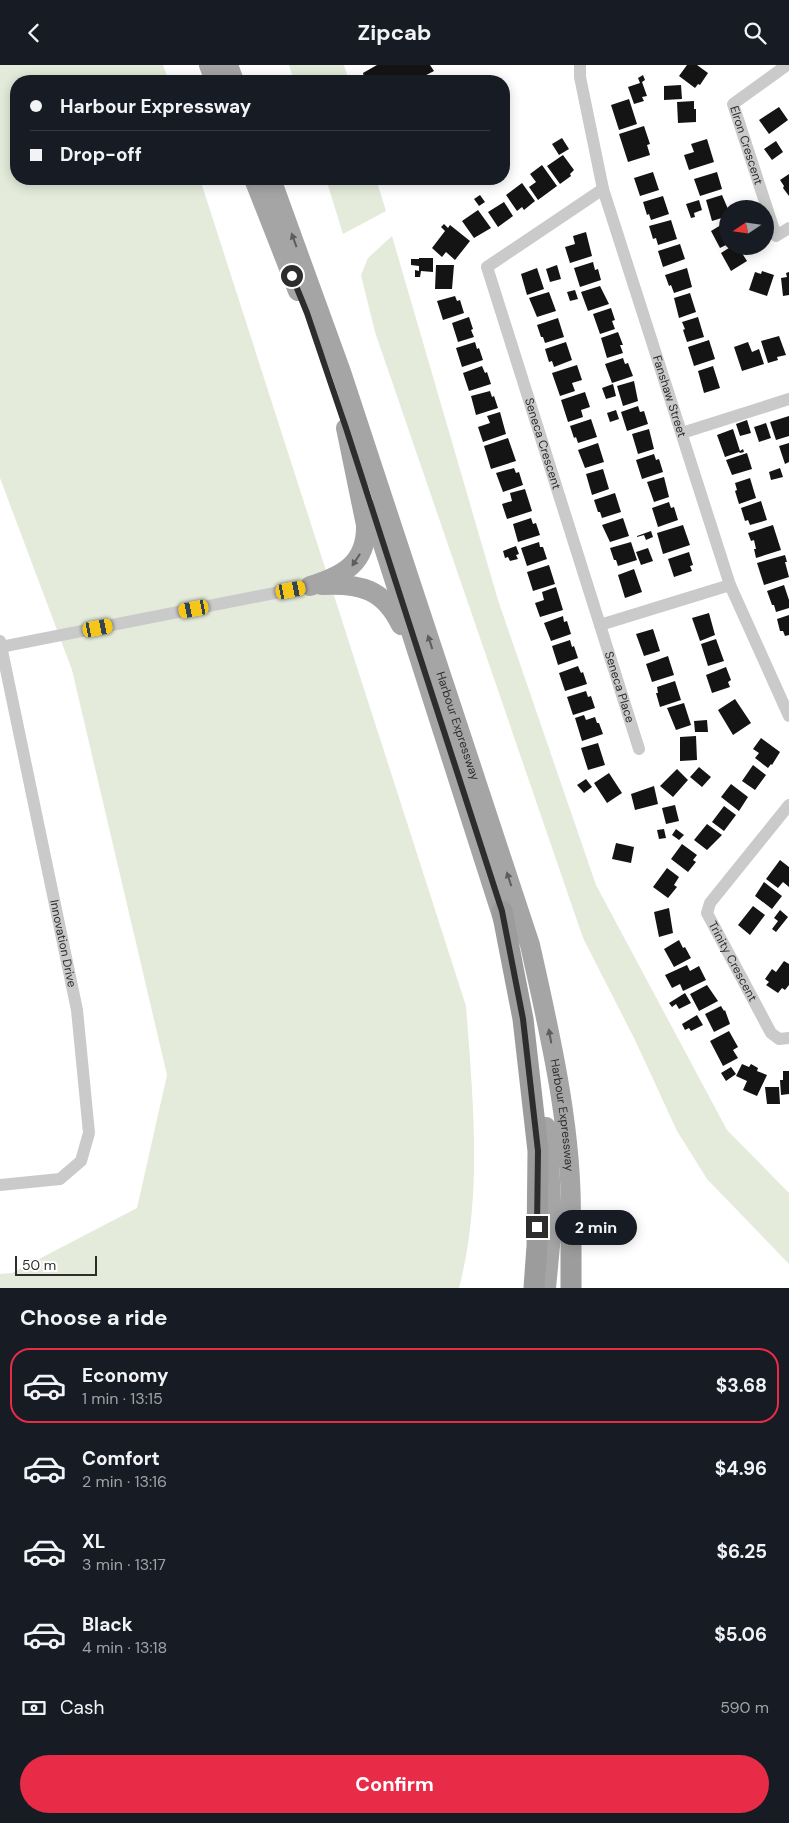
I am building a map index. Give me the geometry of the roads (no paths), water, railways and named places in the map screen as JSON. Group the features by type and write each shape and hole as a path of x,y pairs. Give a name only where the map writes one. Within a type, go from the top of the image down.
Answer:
{"highway":[{"path":"502,911 523,1019 538,1151 537,1246 534,1288"},
{"path":"569,1288 571,1224"}],"main road":[{"name":"Harbour Expressway","path":"256,185 307,313 346,428 502,911 521,983 540,1072 549,1157 552,1225 546,1288"},
{"name":"Harbour Expressway","path":"273,185 341,372 530,945 547,1019 560,1095 569,1166 571,1224"},
{"path":"310,586 329,581 351,568 360,557 366,538 366,525 346,428"},
{"path":"310,586 342,584 356,586 373,592 386,601 395,613 432,697"}],"street":[{"name":"Fanshaw Street","path":"580,65 580,77 603,189 730,585 789,717"},
{"name":"Elron Crescent","path":"787,65 733,104 776,236 789,228"},
{"name":"Seneca Crescent","path":"600,625 487,267 603,189"},
{"path":"682,433 789,399"},
{"path":"600,625 730,585"},
{"path":"0,645 310,586"},
{"name":"Seneca Place","path":"600,625 639,749"},
{"name":"Innovation Drive","path":"0,645 78,1010 89,1133 81,1161 60,1179 27,1184 0,1185"},
{"name":"Trinity Crescent","path":"789,805 710,903 707,913 771,1033 779,1039 789,1038"}]}
